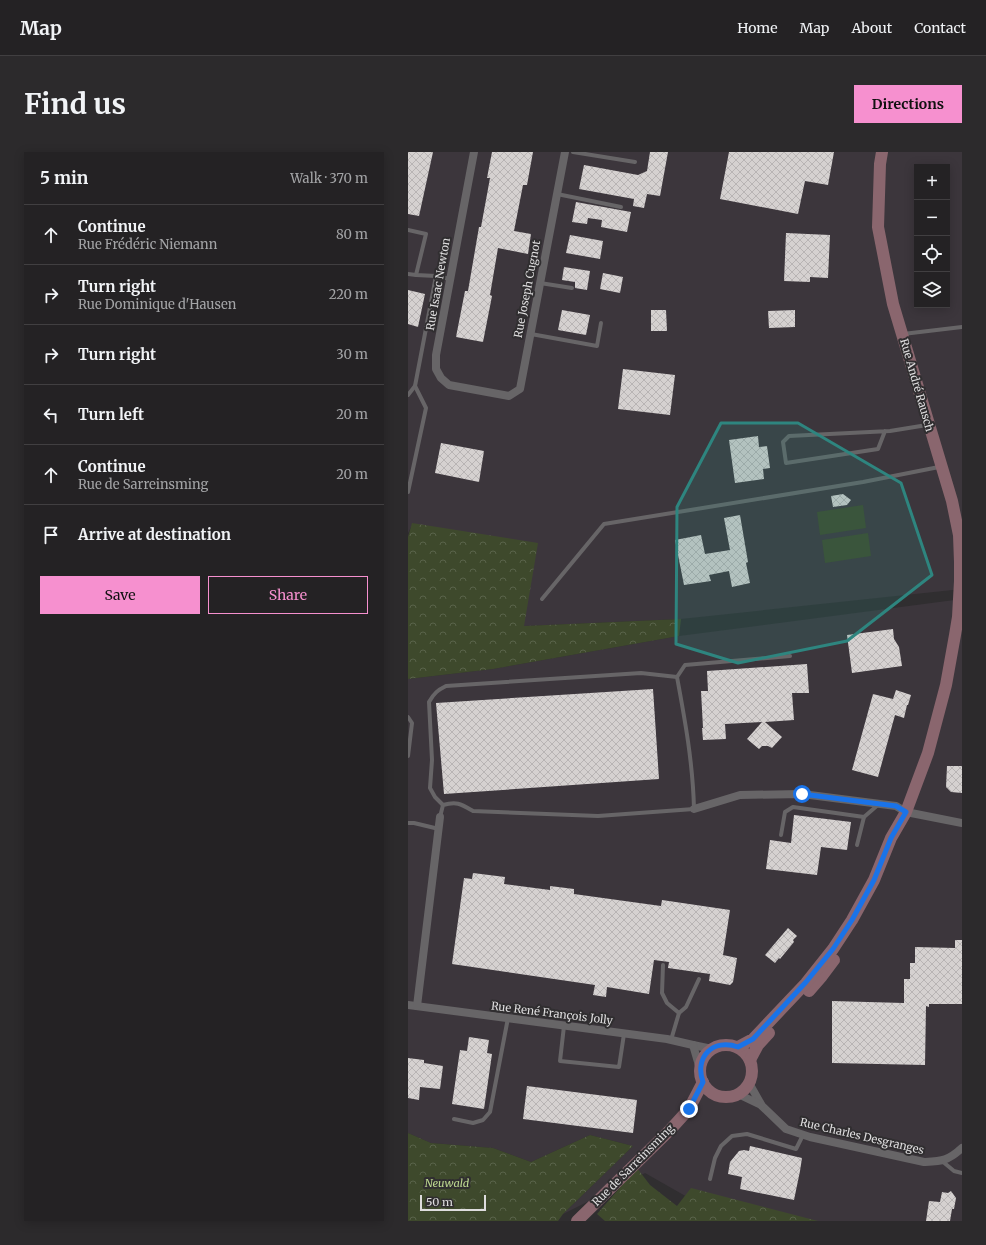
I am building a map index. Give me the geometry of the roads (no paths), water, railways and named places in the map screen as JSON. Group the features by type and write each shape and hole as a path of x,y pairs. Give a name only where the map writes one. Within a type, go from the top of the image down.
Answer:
{"street":[{"name":"Rue Isaac Newton","path":"474,152 436,355 436,369 441,378 449,385 479,390"},
{"name":"Rue Joseph Cugnot","path":"479,390 509,396 520,389 565,152"},
{"name":"Rue André Rausch","path":"882,152 880,164 878,227 893,304 952,501 959,535 960,562 960,617 953,652 928,753 905,814"},
{"path":"694,809 740,795 802,794 896,806 905,814 962,823"},
{"path":"738,1047 753,1039 806,982 833,949 852,920 874,880 891,838 905,814"},
{"path":"750,1060 758,1045 822,976 854,930 870,901 900,837 905,814"},
{"path":"417,1006 440,818"},
{"name":"Rue René François Jolly","path":"408,1005 624,1033 671,1040 712,1049"},
{"path":"725,1044 738,1047 745,1052 750,1060 752,1076 749,1083 745,1089 732,1096 719,1096 712,1093 707,1088 700,1076 702,1061 706,1054 712,1049 725,1044"},
{"path":"693,1045 700,1069"},
{"name":"Rue de Sarreinsming","path":"577,1221 670,1130 689,1109 703,1082"},
{"name":"Rue Charles Desgranges","path":"749,1083 762,1106 786,1129 803,1135 924,1162 942,1161 956,1154 962,1148"},
{"name":"Rue Charles Desgranges","path":"738,1094 762,1106"},
{"name":"Rue de Sarreinsming","path":"689,1109 703,1100 719,1096"}],"lane":[{"path":"573,152 636,162"},
{"path":"557,194 621,207"},
{"path":"408,230 426,234 416,275"},
{"path":"408,274 436,276 450,279"},
{"path":"408,395 415,386 436,276"},
{"path":"540,283 572,288"},
{"path":"530,334 597,346 601,323"},
{"path":"902,334 962,326"},
{"path":"408,492 426,408 415,386"},
{"path":"885,431 878,448 786,463 783,442 789,436 885,431 929,425"},
{"path":"542,599 604,524 863,482 941,466"},
{"path":"443,805 453,803 462,804 473,811 598,816 694,809 685,720 677,677 685,665 790,656"},
{"path":"443,805 435,797 430,788 432,760 429,702 433,694 446,686 642,673 677,677"},
{"path":"408,717 412,723 408,756"},
{"path":"857,845 864,816 879,804"},
{"path":"440,818 443,805"},
{"path":"781,835 785,812 793,807 864,816"},
{"path":"408,823 439,829"},
{"path":"662,965 662,993 667,1003 679,1013"},
{"path":"671,1040 679,1013 686,1007 699,979"},
{"path":"454,1119 473,1123 483,1120 490,1112 508,1018"},
{"path":"564,1026 560,1061 619,1067 624,1033"},
{"path":"710,1179 715,1158 721,1146 732,1136 747,1134 796,1149 803,1135"},
{"path":"942,1161 954,1171 962,1173"}],"park label":[{"name":"Neuwald","path":"447,1183"}]}
